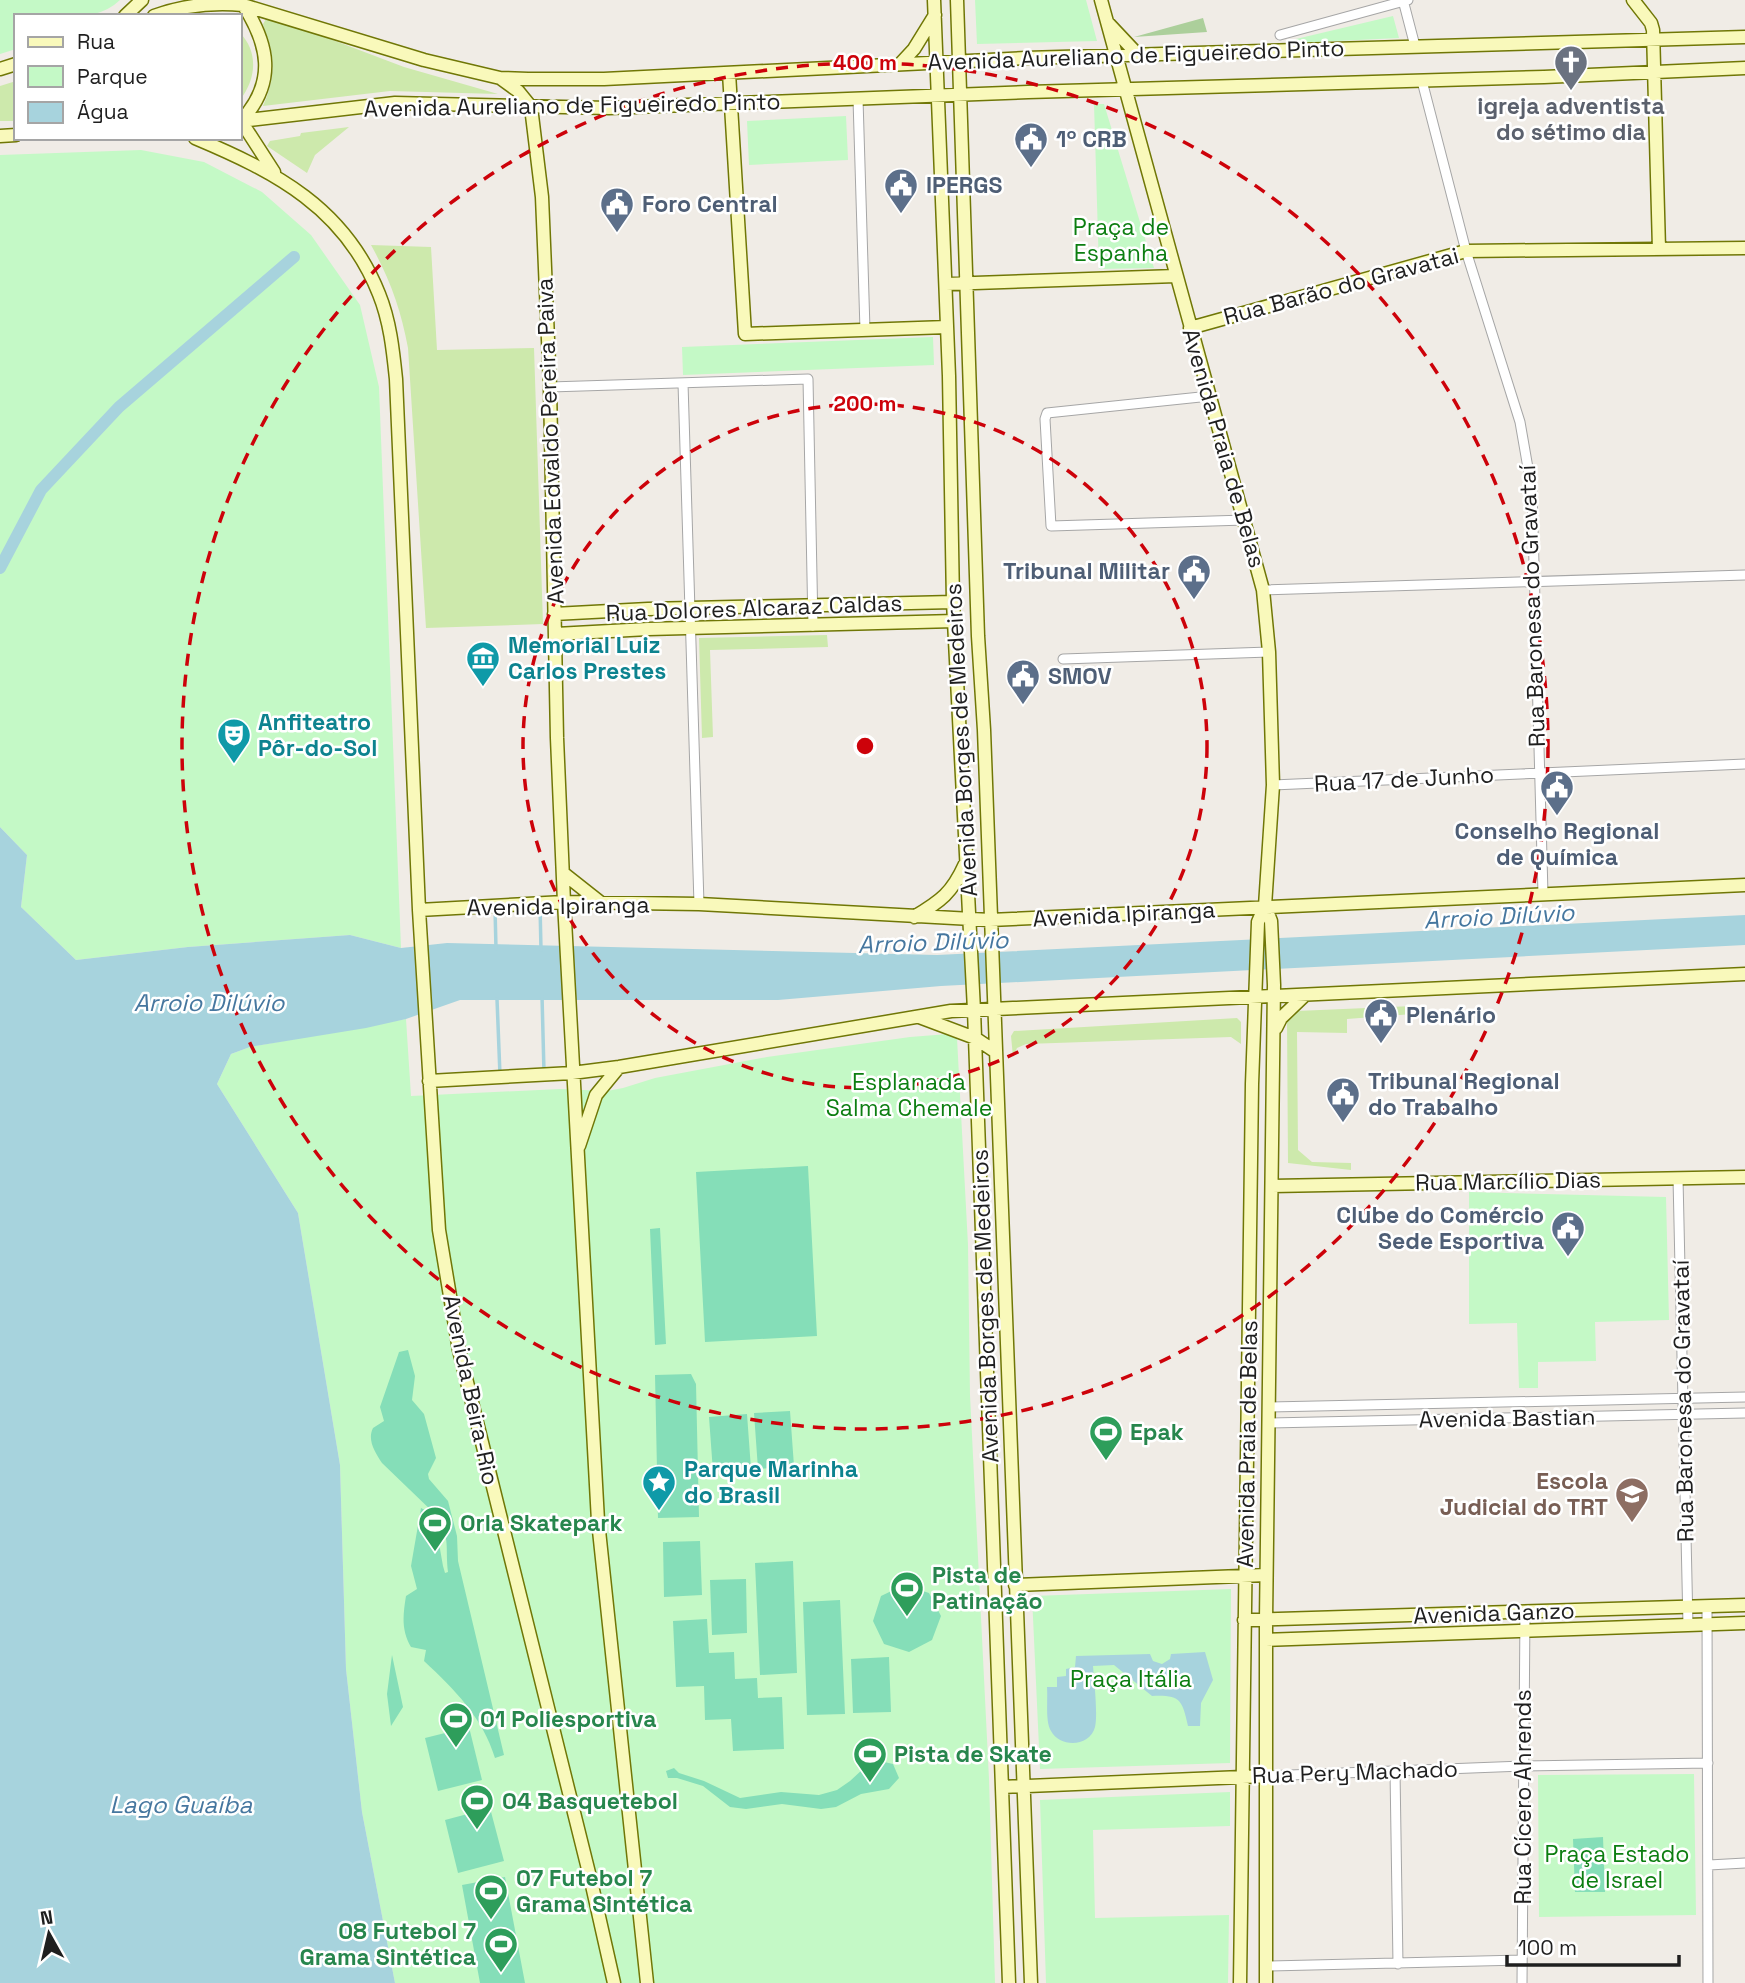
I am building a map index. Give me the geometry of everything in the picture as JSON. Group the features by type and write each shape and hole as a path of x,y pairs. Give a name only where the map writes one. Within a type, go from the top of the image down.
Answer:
{"main road":[{"path":"127,14 142,0"},
{"name":"Avenida Borges de Medeiros","path":"934,0 946,284 953,602 974,1010 1009,1983"},
{"name":"Avenida Borges de Medeiros","path":"957,0 978,636 1009,1364 1031,1983"},
{"name":"Avenida Praia de Belas","path":"1101,0 1264,590 1269,652 1273,785 1252,1084 1240,1983"},
{"path":"1633,0 1651,23 1653,39 1659,249"},
{"path":"160,14 187,5 241,2 258,32 265,51 266,68 263,88 255,106 242,119"},
{"name":"Avenida Aureliano de Figueiredo Pinto","path":"241,2 414,57 500,78 604,79 901,62 1745,37"},
{"path":"901,62 914,50 935,15"},
{"path":"1107,23 1139,56"},
{"name":"Avenida Aureliano de Figueiredo Pinto","path":"242,121 395,103 610,108 731,105 960,94 1422,81 1745,68"},
{"path":"729,73 745,334 947,327"},
{"path":"500,78 518,91 531,107"},
{"name":"Avenida Edvaldo Pereira Paiva","path":"531,107 542,197 550,387 554,614 564,902"},
{"path":"242,124 275,175"},
{"path":"200,140 275,175 315,204 345,234 368,269 380,295 391,336 396,379 419,909"},
{"name":"Rua Barão do Gravatai","path":"1190,328 1466,251 1745,248"},
{"path":"946,284 1176,276"},
{"name":"Rua Dolores Alcaraz Caldas","path":"554,614 648,609 953,602"},
{"path":"648,609 648,629"},
{"path":"955,621 978,636"},
{"name":"Rua Dolores Alcaraz Caldas","path":"556,634 955,621"},
{"path":"914,917 951,892 967,860"},
{"path":"563,873 601,903"},
{"name":"Avenida Ipiranga","path":"419,909 564,902 699,904 990,920 1745,885"},
{"path":"564,902 599,1540 647,1983"},
{"name":"Avenida Beira-Rio","path":"419,909 439,1230 459,1350 614,1983"},
{"name":"Avenida Praia de Belas","path":"1264,921 1274,980 1266,1575 1266,1983"},
{"path":"429,1081 572,1073 619,1067 974,1010 1745,974"},
{"path":"1274,1032 1281,1018 1305,995"},
{"path":"918,1017 975,1038 996,1052"},
{"path":"577,1153 596,1096 619,1067"},
{"name":"Rua Marcílio Dias","path":"1272,1186 1745,1177"},
{"path":"1015,1585 1266,1575"},
{"name":"Avenida Ganzo","path":"1244,1620 1745,1605"},
{"path":"1402,1615 1402,1635"},
{"name":"Avenida Ganzo","path":"1266,1640 1745,1623"},
{"name":"Rua Pery Machado","path":"1002,1787 1266,1776"}],"street":[{"path":"1280,35 1405,0 1415,46"},
{"name":"Rua Baronesa do Gravataí","path":"1422,81 1466,251 1520,422 1532,491 1543,894"},
{"path":"859,99 865,330"},
{"path":"550,387 808,379 813,626"},
{"path":"683,383 699,904"},
{"path":"1210,396 1047,413 1045,419 1051,526 1245,520"},
{"path":"1264,590 1745,575"},
{"path":"1063,659 1269,652"},
{"name":"Rua 17 de Junho","path":"1273,785 1745,764"},
{"name":"Rua Baronesa do Gravataí","path":"1678,1178 1688,1625"},
{"name":"Avenida Bastian","path":"1269,1407 1745,1397"},
{"path":"1548,1401 1548,1417"},
{"path":"1396,1405 1396,1421"},
{"name":"Avenida Bastian","path":"1269,1423 1745,1413"},
{"path":"1707,1606 1708,1983"},
{"name":"Rua Cícero Ahrends","path":"1522,1983 1525,1612"},
{"name":"Rua Pery Machado","path":"1266,1776 1523,1766 1708,1763"},
{"path":"1395,1771 1398,1964"},
{"path":"1709,1865 1745,1863"},
{"path":"1266,1966 1522,1960"}],"green space":[{"path":"0,0 120,0 109,8 93,14 14,14 14,50 0,54"},
{"path":"975,0 1086,0 1097,41 977,44"},
{"path":"1393,16 1399,38 1294,43 1296,39"},
{"path":"1203,18 1207,32 1134,37"},
{"path":"266,19 309,31 404,67 498,94 390,91 263,106 272,72 272,58 263,24"},
{"path":"242,36 253,57 252,75 242,97"},
{"path":"14,82 14,121 0,121 0,86"},
{"name":"Praça de Espanha","path":"1094,104 1104,104 1154,268 1099,269"},
{"path":"846,116 848,160 749,165 747,121"},
{"path":"349,127 315,155 307,173 267,146 270,141 300,136 301,133"},
{"path":"141,150 204,162 262,192 311,235 360,305 379,387 401,948 350,935 188,947 76,960 21,907 27,855 0,827 0,155"},
{"path":"371,245 431,247 437,350 534,348 543,624 426,628 408,348 394,295"},
{"path":"933,337 934,365 683,375 682,347"},
{"path":"827,635 828,647 710,650 713,737 702,738 699,638"},
{"path":"1413,1006 1413,1014 1347,1019 1347,1033 1297,1032 1298,1150 1312,1162 1351,1163 1351,1170 1288,1163 1287,1019 1297,1011"},
{"path":"1237,1018 1241,1022 1241,1044 1231,1037 1026,1044 1017,1048 1013,1057 1011,1036 1014,1031"},
{"name":"Parque Marinha do Brasil","path":"406,1019 411,1096 560,1089 607,1091 655,1078 767,1057 910,1037 948,1034 957,1038 968,1245 970,1395 989,1779 995,1983 395,1983 362,1812 346,1669 340,1465 298,1213 217,1084 231,1054 250,1047"},
{"path":"808,1166 817,1336 705,1342 696,1172"},
{"name":"Clube do Comércio Sede Esportiva","path":"1469,1192 1666,1197 1669,1320 1595,1322 1596,1361 1538,1362 1538,1388 1519,1388 1517,1323 1469,1324"},
{"path":"660,1228 666,1344 655,1345 650,1229"},
{"name":"Orla Skatepark","path":"408,1350 415,1376 412,1400 424,1414 436,1458 428,1474 429,1479 448,1501 457,1536 458,1561 504,1755 495,1758 475,1717 457,1694 424,1661 426,1650 411,1647 404,1628 406,1596 417,1589 411,1566 421,1508 434,1515 443,1566 445,1573 448,1572 446,1537 441,1523 436,1515 382,1463 371,1441 373,1428 384,1421 380,1407 399,1352"},
{"path":"691,1374 696,1384 699,1517 658,1518 655,1375"},
{"path":"790,1411 794,1466 758,1469 754,1413"},
{"path":"747,1414 751,1469 713,1472 709,1417"},
{"path":"700,1541 702,1595 664,1597 663,1542"},
{"path":"793,1561 797,1673 760,1675 755,1563"},
{"path":"746,1579 747,1633 712,1635 710,1580"},
{"name":"Pista de Patinação","path":"904,1585 929,1593 941,1616 932,1640 909,1652 884,1644 873,1621 881,1596"},
{"name":"Praça Itália","path":"1231,1589 1230,1763 1040,1769 1032,1596"},
{"path":"840,1600 845,1714 807,1715 803,1602"},
{"path":"707,1619 709,1653 734,1652 735,1679 757,1678 758,1698 782,1697 784,1749 733,1751 731,1719 705,1720 704,1686 676,1687 673,1621"},
{"path":"392,1655 403,1707 391,1726 387,1694"},
{"path":"889,1657 891,1712 853,1713 851,1659"},
{"name":"01 Poliesportiva","path":"469,1727 482,1780 438,1791 425,1738"},
{"name":"Pista de Skate","path":"880,1761 893,1764 899,1778 889,1789 861,1794 836,1807 821,1809 782,1804 746,1809 730,1807 703,1786 668,1778 666,1771 674,1768 679,1773 740,1798 781,1792 819,1795 837,1790 863,1769"},
{"name":"Praça Estado de Israel","path":"1694,1774 1696,1915 1539,1917 1538,1775"},
{"path":"1230,1792 1230,1826 1093,1830 1095,1918 1229,1915 1228,1983 1046,1983 1040,1800"},
{"name":"04 Basquetebol","path":"490,1808 504,1861 458,1873 445,1820"},
{"path":"1603,1837 1605,1892 1575,1892 1573,1839"},
{"name":"07 Futebol 7 Grama Sintética","path":"505,1877 525,1983 480,1983 462,1885"}],"water":[{"name":"Lago Guaíba","path":"0,827 27,855 21,907 76,960 188,947 350,935 401,948 447,943 937,955 1745,915 1745,945 941,986 778,1000 460,1000 406,1019 250,1047 231,1054 217,1084 298,1213 340,1465 346,1669 362,1812 395,1983 0,1983"},
{"path":"1205,1652 1213,1680 1201,1703 1200,1726 1188,1726 1178,1700 1169,1696 1152,1696 1114,1665 1093,1666 1096,1714 1092,1734 1081,1742 1074,1743 1055,1737 1049,1727 1047,1687 1057,1687 1057,1677 1066,1676 1066,1669 1075,1667 1076,1656 1150,1654 1153,1661 1162,1664 1170,1659 1171,1654"}],"waterway":[{"path":"0,568 41,490 119,407 294,257"},
{"path":"540,905 541,950"},
{"path":"495,908 496,949"},
{"path":"542,996 544,1072"},
{"path":"497,999 500,1075"}],"place":[{"name":"igreja adventista do sétimo dia","path":"1571,92"},
{"name":"1º CRB","path":"1031,169"},
{"name":"IPERGS","path":"901,215"},
{"name":"Foro Central","path":"617,234"},
{"name":"Tribunal Militar","path":"1194,601"},
{"name":"Memorial Luiz Carlos Prestes","path":"483,688"},
{"name":"SMOV","path":"1023,706"},
{"name":"Anfiteatro Pôr-do-Sol","path":"234,765"},
{"name":"Conselho Regional de Química","path":"1557,817"},
{"name":"Plenário","path":"1381,1045"},
{"name":"Tribunal Regional do Trabalho","path":"1343,1124"},
{"name":"Clube do Comércio Sede Esportiva","path":"1568,1258"},
{"name":"Epak","path":"1106,1462"},
{"name":"Parque Marinha do Brasil","path":"659,1512"},
{"name":"Escola Judicial do TRT","path":"1632,1524"},
{"name":"Orla Skatepark","path":"435,1553"},
{"name":"Pista de Patinação","path":"907,1618"},
{"name":"01 Poliesportiva","path":"456,1749"},
{"name":"Pista de Skate","path":"870,1784"},
{"name":"04 Basquetebol","path":"477,1831"},
{"name":"07 Futebol 7 Grama Sintética","path":"491,1921"},
{"name":"08 Futebol 7 Grama Sintética","path":"501,1974"}],"water label":[{"name":"Arroio Dilúvio","path":"1499,916"},
{"name":"Arroio Dilúvio","path":"933,942"},
{"name":"Arroio Dilúvio","path":"209,1002"}],"park label":[{"name":"Esplanada Salma Chemale","path":"909,1095"}]}
